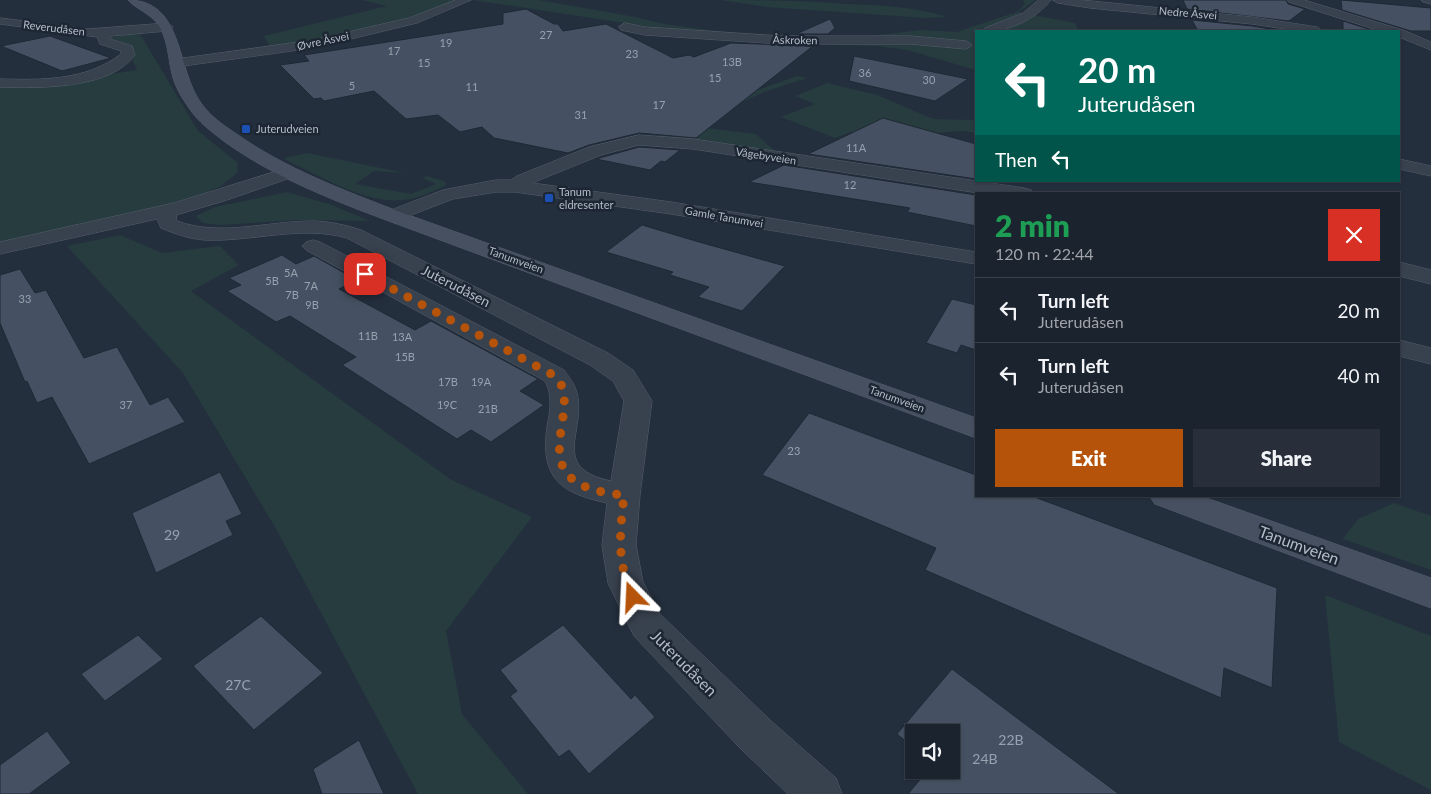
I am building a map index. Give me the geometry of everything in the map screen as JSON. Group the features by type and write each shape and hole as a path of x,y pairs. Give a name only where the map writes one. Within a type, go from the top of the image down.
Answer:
{"main road":[{"name":"Tanumveien","path":"133,0 154,11 167,27 172,40 179,79 195,108 230,137 257,156 287,173 312,185 393,216 975,428"},
{"name":"Tanumveien","path":"1169,497 1431,593"}],"street":[{"name":"Øvre Åsvei","path":"176,63 313,44 413,21 466,0"},
{"path":"991,30 1027,15 1046,0"},
{"name":"Nedre Åsvei","path":"1058,0 1120,8 1224,16 1311,30"},
{"path":"1293,0 1389,30"},
{"path":"1427,0 1431,1"},
{"name":"Reverudåsen","path":"0,21 66,31 108,33 167,27"},
{"name":"Åskroken","path":"625,27 645,31 742,38 910,40 966,45"},
{"name":"Reverudåsen","path":"0,83 56,82 84,77 120,63 128,55 127,49 104,41 103,37 108,33"},
{"path":"1400,34 1431,46"},
{"path":"974,58 966,45 975,37"},
{"path":"1407,50 1431,55"},
{"name":"Vågebyveien","path":"515,186 523,180 595,151 639,140 694,144 1011,192"},
{"path":"1400,164 1431,171"},
{"path":"0,248 166,212 235,192 287,173"},
{"name":"Gamle Tanumvei","path":"393,216 450,194 471,192 496,186 515,186 653,205 975,258"},
{"name":"Gamle Tanumvei","path":"423,226 457,204 471,192"},
{"name":"Juterudåsen","path":"166,212 168,224 179,230 202,234 302,228 332,228 354,234 599,359 624,376 638,401 624,495 619,545 626,582 647,625 755,734 820,794"},
{"path":"313,246 555,376 561,382 564,395 558,442 564,467 580,485 602,493 624,495"},
{"path":"1400,269 1431,277"},
{"path":"1400,348 1431,356"}],"green space":[{"path":"362,0 473,0 413,20 272,50 264,36 387,6"},
{"path":"473,0 539,0 664,24 739,34 862,37 921,30 957,32 1017,12 1025,4 1023,0 1036,0 1018,12 1075,23 1078,30 975,30 975,70 907,50 876,46 749,42"},
{"path":"721,0 801,1 886,6 923,11 947,17 925,18 767,7"},
{"path":"140,34 198,131 238,163 237,173 221,186 190,199 0,244 0,87 39,85 137,70 126,44 110,38"},
{"path":"797,76 807,78 764,92 727,109 705,128 756,134 778,154 655,136 724,102"},
{"path":"827,83 877,95 933,119 975,120 975,133 964,131 934,133 880,141 851,132 835,138 781,117 815,104 795,96"},
{"path":"307,153 405,173 374,171 355,184 411,194 436,184 422,178 427,176 446,182 446,185 414,198 388,200 374,198 330,182 284,158"},
{"path":"287,192 332,205 370,221 298,220 219,225 203,223 196,216 215,207"},
{"path":"120,235 162,253 220,246 239,265 191,291 450,479 532,517 446,631 462,714 528,794 418,794 275,527 183,373 67,246"},
{"path":"1394,503 1431,516 1431,570 1343,539 1358,519"},
{"path":"1325,595 1431,636 1431,790 1339,742"}],"building":[{"path":"1183,0 1286,0 1288,4 1305,9 1289,21 1187,9"},
{"path":"1341,0 1431,8 1431,31 1411,31 1342,10"},
{"path":"526,9 554,24 558,24 563,31 606,24 673,58 689,55 694,57 731,43 813,46 696,138 639,133 589,145 568,153 494,138 482,127 460,132 438,115 406,119 374,91 324,101 321,98 314,99 280,65 309,61 304,55 503,24 503,13"},
{"path":"830,19 835,28 828,34 796,34"},
{"path":"1192,20 1277,30 1197,30"},
{"path":"1343,21 1372,30 1343,30"},
{"path":"50,36 111,58 62,71 1,46"},
{"path":"854,56 968,79 935,101 849,81"},
{"path":"883,118 975,144 975,179 808,154"},
{"path":"639,147 680,150 665,162 661,161 650,170 596,159"},
{"path":"784,165 975,195 975,226 907,212 910,208 749,182"},
{"path":"642,225 785,266 742,311 698,297 709,287 670,275 673,272 606,252"},
{"path":"282,255 296,264 314,256 357,280 339,289 415,330 431,321 538,379 520,391 544,405 491,442 471,430 457,439 342,365 356,357 290,316 276,322 227,291 241,285 229,278"},
{"path":"20,269 35,293 46,290 84,358 117,347 150,405 168,397 185,422 89,464 52,397 37,403 27,381 25,382 0,323 0,275"},
{"path":"952,299 975,305 975,350 961,345 957,353 926,343"},
{"path":"809,413 975,475 975,497 1035,497 1277,588 1272,688 1224,668 1221,698 925,570 936,548 762,475"},
{"path":"220,472 242,514 226,521 233,535 156,573 132,513"},
{"path":"261,616 323,673 254,730 193,666"},
{"path":"563,625 631,699 635,695 655,717 589,774 569,750 559,757 510,696 517,691 500,670"},
{"path":"138,635 163,659 105,701 81,674"},
{"path":"952,669 1119,794 908,794 920,779 960,779 960,724 905,724"},
{"path":"905,725 905,741 897,734"},
{"path":"47,731 71,763 29,794 0,794 0,765"},
{"path":"359,740 384,794 322,794 313,769"}],"place":[{"name":"Juterudveien","path":"246,129"},
{"name":"Tanum eldresenter","path":"549,198"}],"route":[{"path":"365,274 555,376 561,382 564,395 558,442 564,467 580,485 602,493 624,495 619,545 626,582 633,597"}]}
